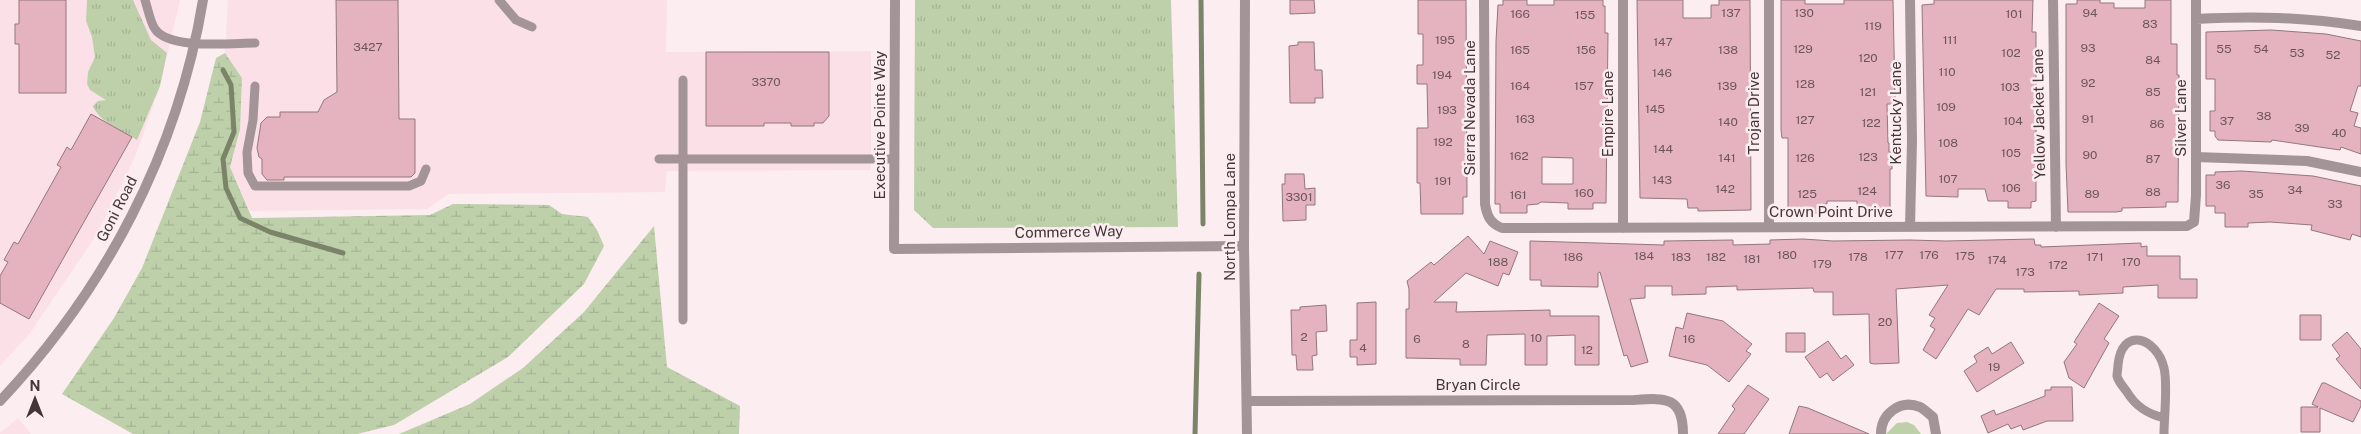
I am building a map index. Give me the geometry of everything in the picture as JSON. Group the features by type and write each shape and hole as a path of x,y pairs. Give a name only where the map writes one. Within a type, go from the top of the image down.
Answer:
{"street":[{"name":"Goni Road","path":"0,401 54,340 104,268 127,226 167,136 195,43 203,0"},
{"name":"Executive Pointe Way","path":"894,249 895,0"},
{"name":"North Lompa Lane","path":"1245,0 1244,246 1247,434"},
{"name":"Sierra Nevada Lane","path":"1484,0 1487,216"},
{"name":"Empire Lane","path":"1623,0 1623,228"},
{"name":"Trojan Drive","path":"1769,0 1769,227"},
{"name":"Kentucky Lane","path":"1910,0 1912,141 1910,227"},
{"name":"Yellow Jacket Lane","path":"2053,0 2056,227"},
{"name":"Silver Lane","path":"2180,226 2194,222 2196,0"},
{"path":"2196,19 2252,16 2290,17 2361,26"},
{"path":"2196,156 2307,161 2361,172"},
{"name":"Crown Point Drive","path":"1487,216 1495,225 1502,228 2180,226"},
{"name":"Commerce Way","path":"894,249 1244,246"},
{"name":"Bryan Circle","path":"1247,401 1634,400 1660,398 1671,401 1678,407 1682,415 1683,434"},
{"path":"1881,434 1885,417 1897,407 1904,406 1919,407 1933,417 1936,434"}],"lane":[{"path":"145,0 155,30 169,40 195,43 255,43"},
{"path":"499,0 516,20 532,27"},
{"path":"683,80 683,320"},
{"path":"255,86 253,120 247,152 248,174 255,186 409,186 421,181 426,169"},
{"path":"659,159 894,159"},
{"path":"2164,418 2150,414 2133,401 2117,377 2119,358 2124,346 2135,339 2143,339 2155,349 2164,369 2164,418 2164,434"}],"shaded area":[{"path":"0,0 180,0 160,86 135,157 109,211 93,240 30,333 0,366"},
{"path":"228,0 667,0 666,52 871,51 871,170 667,171 665,192 448,194 427,209 250,211 230,167 240,133 242,78 225,53"},
{"path":"18,418 31,434 0,434 0,433"}],"green space":[{"path":"87,0 133,0 151,40 167,53 160,86 137,140 100,117 93,106 98,101 106,100 90,90 87,84 88,72 95,57 92,37 86,21"},
{"path":"915,0 1171,0 1178,227 933,228 914,210"},
{"path":"225,53 242,78 240,130 230,167 252,218 430,215 453,204 549,205 562,214 588,217 597,230 604,246 584,284 508,357 394,425 357,434 133,434 62,394 114,318 142,268 200,122 216,58"},
{"path":"654,226 667,367 740,406 739,434 399,434 470,404 523,368 584,312"},
{"path":"1907,422 1914,425 1921,434 1886,434 1897,423"}],"building":[{"path":"19,0 66,0 66,93 19,93 19,44 15,44 15,24 19,24"},
{"path":"336,0 398,0 399,119 415,119 415,173 411,177 284,177 284,180 267,180 262,174 262,159 259,157 257,148 261,123 267,117 280,117 280,112 318,112 324,100 337,92"},
{"path":"1290,0 1314,0 1315,13 1290,14"},
{"path":"1418,0 1466,0 1467,197 1463,197 1463,214 1421,214 1420,183 1417,183 1417,128 1428,128 1427,84 1417,84 1417,65 1423,65 1423,34 1418,34"},
{"path":"1503,0 1527,0 1527,5 1554,5 1554,0 1603,0 1603,6 1605,6 1605,33 1608,33 1606,203 1593,203 1593,209 1568,209 1568,203 1541,202 1527,205 1527,213 1500,213 1500,204 1495,204 1496,41 1498,5 1503,5","holes":["1542,157 1573,158 1573,184 1542,184"]},
{"path":"1637,0 1683,0 1683,18 1711,18 1711,5 1719,5 1719,0 1750,0 1751,210 1698,211 1698,208 1688,208 1687,199 1640,198"},
{"path":"1781,0 1805,0 1805,4 1844,4 1844,0 1893,0 1895,98 1892,98 1892,104 1887,104 1888,143 1889,152 1892,152 1890,208 1857,208 1857,201 1827,201 1827,204 1818,204 1818,213 1788,213 1788,138 1782,138 1781,130"},
{"path":"1934,0 2033,0 2032,32 2036,32 2036,201 2031,202 2031,208 2008,208 2008,201 1988,201 1985,189 1958,189 1958,197 1926,196 1922,5 1934,4"},
{"path":"2077,0 2100,0 2100,3 2114,3 2114,8 2145,8 2145,0 2171,0 2171,44 2177,44 2177,75 2179,75 2178,202 2166,202 2166,207 2122,208 2122,211 2116,212 2068,212 2066,164 2066,4 2077,4"},
{"path":"2271,30 2326,34 2361,41 2361,86 2358,86 2350,111 2358,113 2354,126 2361,128 2361,154 2341,147 2340,150 2272,140 2271,142 2218,140 2215,136 2215,131 2210,131 2210,111 2215,111 2215,79 2206,79 2206,32"},
{"path":"1298,42 1314,42 1315,70 1322,70 1323,98 1315,98 1315,103 1290,103 1289,46 1298,45"},
{"path":"706,52 829,52 829,116 823,123 814,123 814,126 791,126 791,123 764,123 764,126 706,126"},
{"path":"91,114 132,137 29,319 0,303 0,276 8,262 4,260 14,242 18,244 61,167 57,165 67,147 71,150"},
{"path":"2242,171 2313,176 2361,186 2361,237 2352,234 2350,240 2311,230 2312,225 2270,222 2248,223 2248,227 2225,227 2225,213 2215,213 2215,206 2206,206 2206,175 2215,175 2215,172"},
{"path":"1285,174 1304,174 1305,189 1315,188 1315,205 1306,205 1306,220 1283,221 1282,184 1285,184"},
{"path":"1468,236 1484,254 1490,241 1518,252 1509,275 1503,273 1498,286 1466,273 1434,302 1457,302 1456,312 1550,310 1550,316 1599,316 1599,365 1575,365 1575,335 1547,336 1547,365 1525,365 1525,334 1487,335 1486,365 1460,365 1460,359 1406,358 1406,309 1409,309 1407,281 1431,262 1434,265"},
{"path":"1803,239 1833,241 1946,241 2034,239 2035,245 2041,245 2041,247 2141,243 2141,247 2147,246 2147,256 2180,256 2180,279 2197,279 2197,298 2158,298 2158,285 2123,287 2123,293 2079,295 2079,291 2024,292 2024,289 1996,289 1979,315 1968,309 1936,359 1923,350 1935,329 1930,326 1935,318 1929,315 1948,285 1896,289 1899,363 1874,364 1870,363 1869,314 1833,315 1833,292 1814,292 1813,288 1737,290 1737,286 1706,287 1706,294 1672,295 1672,286 1645,286 1645,298 1630,299 1648,362 1631,367 1627,355 1624,356 1600,272 1598,273 1598,287 1541,286 1541,280 1530,280 1530,241 1664,245 1664,241 1733,240 1733,245 1770,244 1770,240"},
{"path":"1376,302 1376,364 1357,365 1357,357 1350,357 1350,340 1357,340 1357,303"},
{"path":"2099,303 2119,316 2104,339 2109,343 2084,388 2069,378 2064,362 2077,344 2074,342"},
{"path":"1326,305 1327,331 1316,332 1317,355 1312,356 1313,370 1297,370 1296,355 1292,355 1291,310 1300,310 1300,307"},
{"path":"1687,313 1723,321 1752,344 1746,351 1751,354 1729,382 1707,365 1669,356 1676,327 1683,329"},
{"path":"2300,315 2321,315 2321,340 2300,340"},
{"path":"2347,332 2361,349 2361,389 2336,359 2340,356 2332,345"},
{"path":"1786,333 1805,333 1805,352 1786,352"},
{"path":"1828,341 1841,359 1846,355 1854,365 1833,381 1827,373 1820,378 1805,357"},
{"path":"2011,342 2024,363 1977,392 1964,371 1977,362 1974,356 1988,347 1992,354"},
{"path":"2322,383 2361,401 2361,406 2353,422 2320,408 2320,432 2301,432 2301,407 2318,407 2312,404"},
{"path":"1748,385 1769,399 1744,434 1718,434 1735,409 1732,406"},
{"path":"2051,387 2072,387 2073,421 2047,421 2023,430 2021,425 2011,429 2008,424 1988,433 1981,416 1994,410 1996,415 2045,396 2045,390 2051,390"},
{"path":"1799,406 1808,408 1869,434 1789,434"}],"waterway":[{"path":"1201,0 1203,224"},
{"path":"223,70 231,85 234,132 223,159 226,188 240,218 270,232 343,253"},
{"path":"1195,434 1199,274"}]}
